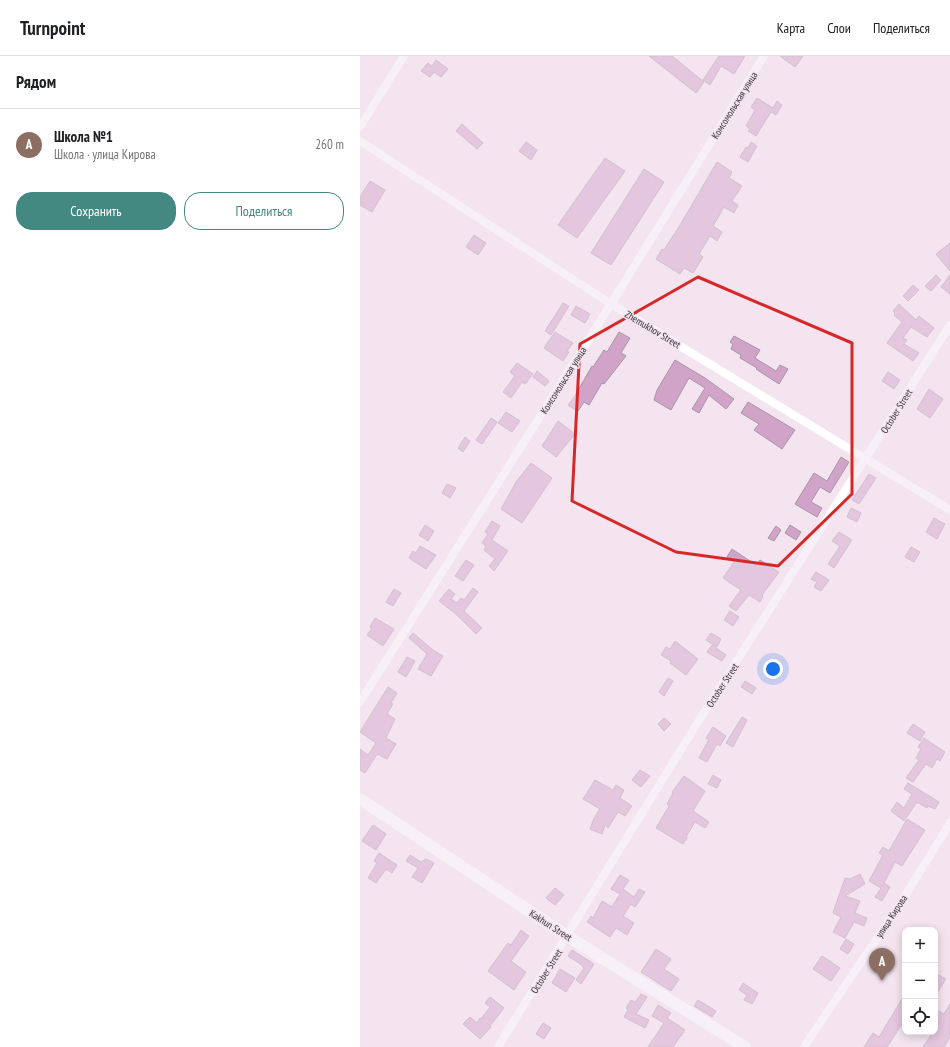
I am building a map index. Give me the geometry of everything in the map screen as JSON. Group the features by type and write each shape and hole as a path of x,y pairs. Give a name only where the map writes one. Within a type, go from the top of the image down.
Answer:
{"street":[{"path":"360,127 404,56"},
{"name":"Комсомольская улица","path":"360,702 611,304 764,56"},
{"name":"Zhemukhov Street","path":"360,141 611,304 950,510"},
{"name":"October Street","path":"498,1047 698,722 950,325"},
{"name":"Kakhun Street","path":"360,799 567,936 745,1047"},
{"name":"улица Кирова","path":"804,1047 898,907 950,823"}],"highlighted area":[{"path":"698,277 852,343 852,494 778,566 676,552 572,501 580,344"}],"building":[{"path":"649,56 672,56 704,82 696,93"},
{"path":"719,56 745,56 734,74 721,66 710,85 703,80"},
{"path":"780,56 803,56 795,67"},
{"path":"436,60 448,69 441,77 434,72 430,77 421,71 428,63 432,66"},
{"path":"757,98 773,108 777,101 782,105 776,115 771,112 756,136 748,131 750,129 746,126 755,110 751,107"},
{"path":"462,124 483,143 477,149 456,131"},
{"path":"526,142 537,150 531,160 519,151"},
{"path":"751,142 757,146 748,162 740,157"},
{"path":"605,158 625,171 577,238 558,225"},
{"path":"717,162 732,172 729,178 742,186 732,201 738,205 734,213 724,207 713,226 722,232 717,241 710,236 699,254 703,257 693,273 684,268 680,274 656,259 662,249 664,250 680,225"},
{"path":"644,169 664,182 611,265 591,253"},
{"path":"370,181 385,190 372,212 360,205 360,197"},
{"path":"474,235 486,243 478,255 466,247"},
{"path":"950,243 950,271 936,254"},
{"path":"936,275 941,280 931,291 925,286"},
{"path":"950,275 950,294 941,287"},
{"path":"913,285 919,290 908,301 903,296"},
{"path":"563,303 569,306 551,335 545,331"},
{"path":"899,304 916,320 919,316 934,328 927,337 911,327 903,338 907,340 904,344 919,353 913,361 887,343 902,322 894,315 895,313 893,311"},
{"path":"576,306 590,314 585,323 571,315"},
{"path":"555,332 573,343 567,351 569,352 563,361 544,348"},
{"path":"619,332 630,338 621,353 626,356 604,384 602,383 589,405 584,402 578,411 574,409 568,405 592,366 593,367 604,350 607,352"},
{"path":"734,336 760,350 755,358 776,371 780,365 788,369 779,384 740,358 741,355 731,349 733,344 730,342"},
{"path":"675,360 705,378 734,399 726,409 709,395 699,413 692,409 705,388 689,378 671,410 654,400 657,390"},
{"path":"517,363 533,374 525,384 522,382 511,398 503,392 515,376 510,372"},
{"path":"537,371 549,381 545,386 533,377"},
{"path":"888,372 900,380 894,389 882,381"},
{"path":"929,389 943,399 930,418 917,409"},
{"path":"748,402 795,430 782,449 754,430 759,424 741,413"},
{"path":"506,412 520,421 512,432 498,423"},
{"path":"491,418 497,422 482,444 476,440"},
{"path":"558,421 575,434 556,457 542,446"},
{"path":"465,437 470,441 463,452 458,448"},
{"path":"841,457 849,462 830,493 820,487 811,502 822,508 817,517 795,504 814,473 827,481"},
{"path":"531,463 552,478 522,523 501,509 516,482"},
{"path":"869,474 876,478 859,504 852,500"},
{"path":"447,484 456,488 450,498 442,493"},
{"path":"851,508 861,513 857,522 847,517"},
{"path":"934,518 945,524 937,539 926,532"},
{"path":"492,521 500,526 492,540 508,551 494,571 489,566 495,559 484,550 486,546 482,543 488,534 485,532"},
{"path":"425,525 434,531 428,541 419,535"},
{"path":"790,525 801,532 796,540 785,533"},
{"path":"776,526 781,530 774,541 768,538"},
{"path":"839,532 852,540 834,568 828,564 840,546 832,541"},
{"path":"420,546 436,555 426,569 409,558 413,551 416,553"},
{"path":"911,547 920,552 914,562 905,557"},
{"path":"732,549 756,565 760,560 779,572 762,595 763,596 760,602 749,595 736,611 729,606 741,590 723,578 734,562 727,557"},
{"path":"466,560 474,565 463,581 455,576"},
{"path":"816,572 829,580 821,591 814,587 817,582 811,579"},
{"path":"473,588 478,592 464,611 482,628 476,634 456,614 439,601 449,589 455,594 451,599 457,603 461,598 464,600"},
{"path":"394,589 401,593 393,606 386,602"},
{"path":"730,611 739,617 733,626 724,620"},
{"path":"375,618 394,629 383,646 367,635 372,628 370,627"},
{"path":"413,633 433,650 443,656 431,676 418,669 427,654 409,638"},
{"path":"711,633 721,639 717,647 706,640"},
{"path":"675,641 698,659 686,675 670,663 671,661 661,655 666,647 670,649"},
{"path":"712,645 726,655 722,661 707,652"},
{"path":"407,657 415,661 406,677 398,672"},
{"path":"668,678 673,681 664,696 659,692"},
{"path":"745,681 756,688 752,694 741,687"},
{"path":"388,687 397,693 387,714 395,719 386,738 396,744 387,759 377,754 365,773 360,770 360,749 368,755 376,743 360,732"},
{"path":"742,717 747,720 733,747 726,743"},
{"path":"664,718 671,724 664,731 658,724"},
{"path":"913,724 925,732 920,741 907,733"},
{"path":"713,727 726,736 720,746 717,744 707,762 699,758 709,739 706,738"},
{"path":"924,738 945,752 940,761 937,759 932,768 926,764 913,782 906,778 919,760 916,758 921,749 918,747"},
{"path":"640,770 650,776 641,787 632,780"},
{"path":"713,775 721,780 717,788 708,784"},
{"path":"684,776 705,791 693,811 709,822 705,828 695,822 683,844 656,828 669,806 667,804 673,793 672,792"},
{"path":"595,780 613,790 616,785 624,790 620,798 632,806 625,816 618,812 608,828 605,825 602,834 590,829 594,818 600,809 583,799"},
{"path":"908,783 939,802 935,809 928,806 927,808 917,802 904,821 891,811 897,802 904,808 912,794 904,789"},
{"path":"907,819 925,830 902,866 895,862 884,883 890,887 882,901 875,897 881,888 869,881 883,855 879,853 883,847 889,851"},
{"path":"373,825 386,834 376,850 362,841"},
{"path":"379,853 397,865 392,873 386,869 376,883 368,878 377,863 374,861"},
{"path":"410,855 421,862 426,859 434,863 422,883 412,877 418,868 406,861"},
{"path":"860,874 865,884 845,896 860,901 855,913 867,918 864,926 854,922 845,938 833,932 841,917 833,913 845,878 850,879"},
{"path":"620,875 629,880 623,889 634,897 639,889 645,892 635,907 631,904 623,916 634,923 627,935 616,928 610,937 587,922 591,916 593,918 602,901 612,907 620,894 611,889"},
{"path":"555,888 564,895 555,905 546,898"},
{"path":"521,930 529,936 511,961 526,972 514,990 488,971 508,943 511,945"},
{"path":"846,939 854,944 848,954 840,949"},
{"path":"656,949 671,959 664,969 679,979 671,991 641,972"},
{"path":"572,950 594,964 581,984 576,980 584,968 568,956"},
{"path":"822,956 840,968 831,981 813,969"},
{"path":"560,969 575,978 566,992 552,983"},
{"path":"938,975 946,979 938,991"},
{"path":"743,983 758,993 752,1004 744,1000 747,995 739,990"},
{"path":"641,994 647,997 636,1014 649,1020 645,1028 624,1017 628,1010 626,1008 631,1000 635,1002"},
{"path":"490,997 504,1008 490,1026 491,1027 480,1039 463,1024 470,1017 477,1023 480,1018 481,1019 490,1007 485,1003"},
{"path":"902,999 902,1024 887,1047 864,1047 873,1033 879,1037"},
{"path":"698,1000 716,1011 712,1017 694,1006"},
{"path":"950,1004 950,1037 944,1047 923,1047 931,1035 938,1035 938,1011 944,1014"},
{"path":"658,1005 671,1013 667,1018 685,1030 673,1047 648,1047 664,1023 652,1016"},
{"path":"543,1023 551,1028 544,1039 536,1034"}],"place":[{"name":"Школа №1","path":"882,981"}]}
